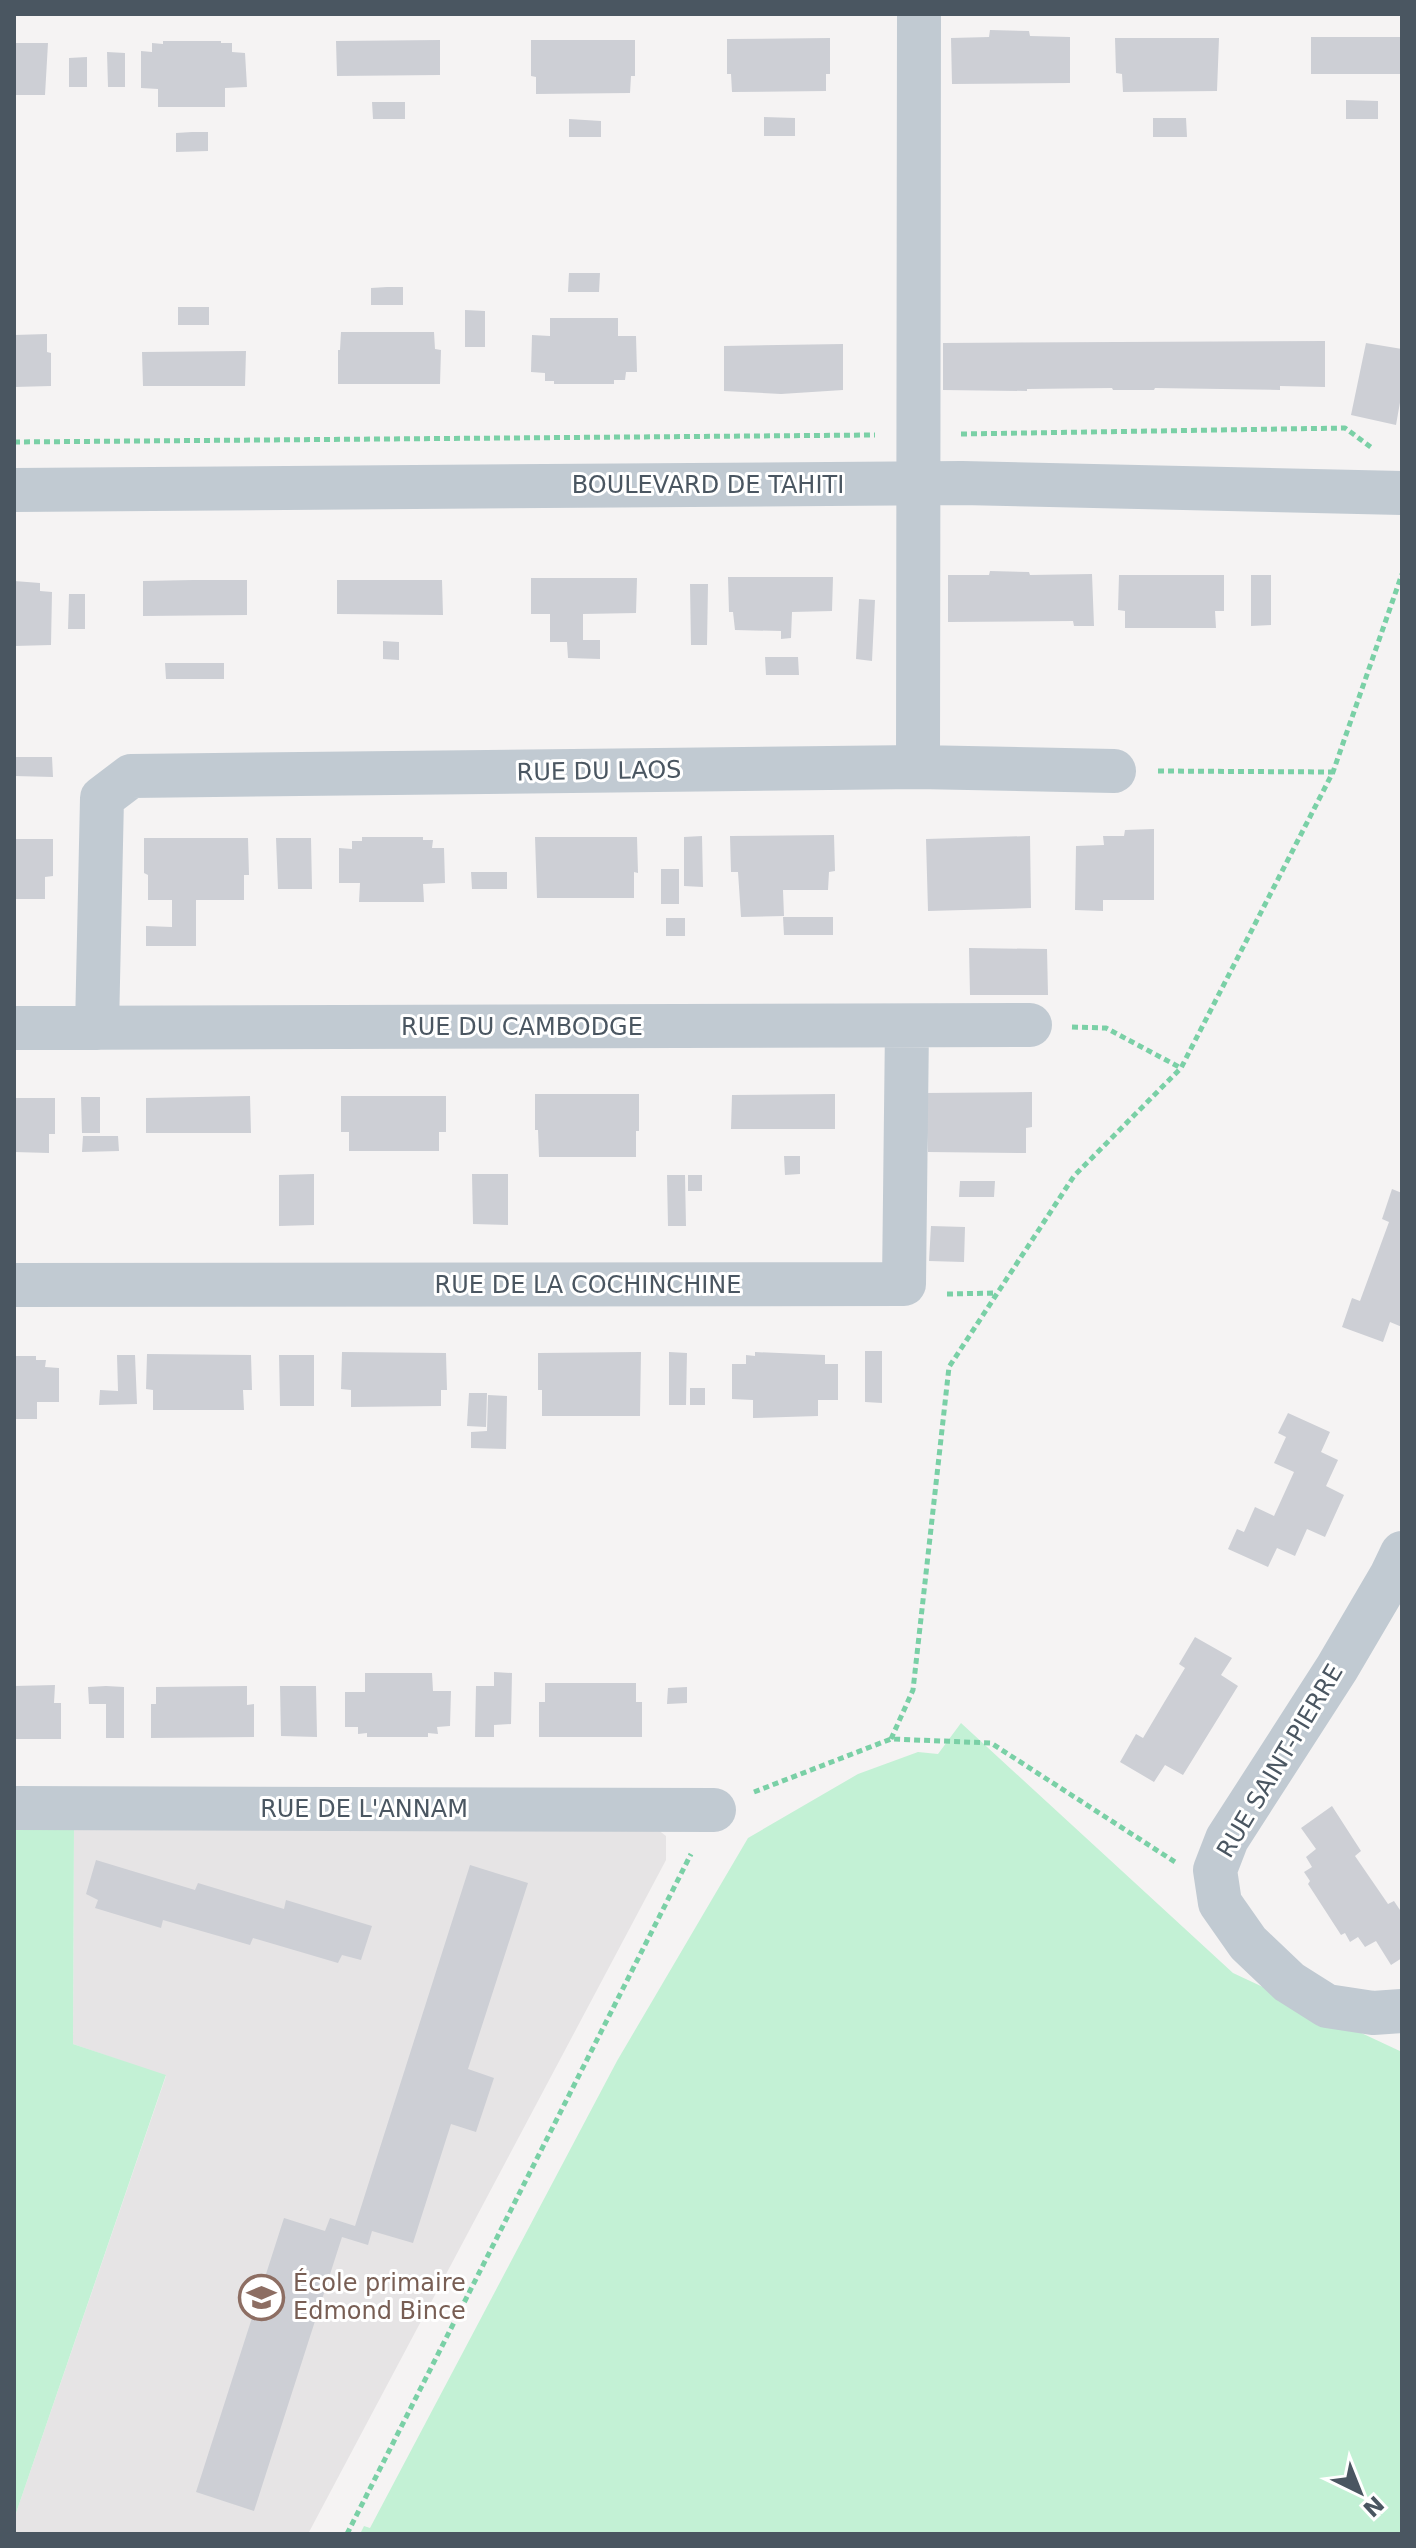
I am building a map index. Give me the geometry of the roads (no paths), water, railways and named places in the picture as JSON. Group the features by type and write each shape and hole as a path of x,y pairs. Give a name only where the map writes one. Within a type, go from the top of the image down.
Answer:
{"street":[{"path":"918,767 919,14"},
{"name":"BOULEVARD DE TAHITI","path":"14,490 918,484 1402,493"},
{"name":"RUE DU LAOS","path":"97,1028 102,798 131,776 918,767 1114,771"},
{"name":"RUE DU CAMBODGE","path":"14,1028 1030,1025"},
{"name":"RUE DE LA COCHINCHINE","path":"14,1285 904,1284 907,1026"},
{"name":"RUE SAINT-PIERRE","path":"1402,1553 1337,1668 1227,1839 1215,1870 1220,1903 1248,1943 1289,1982 1327,2006 1373,2013 1402,2011"},
{"name":"RUE DE L'ANNAM","path":"14,1808 714,1810"}],"place":[{"name":"École primaire Edmond Bince","path":"262,2297"}]}
